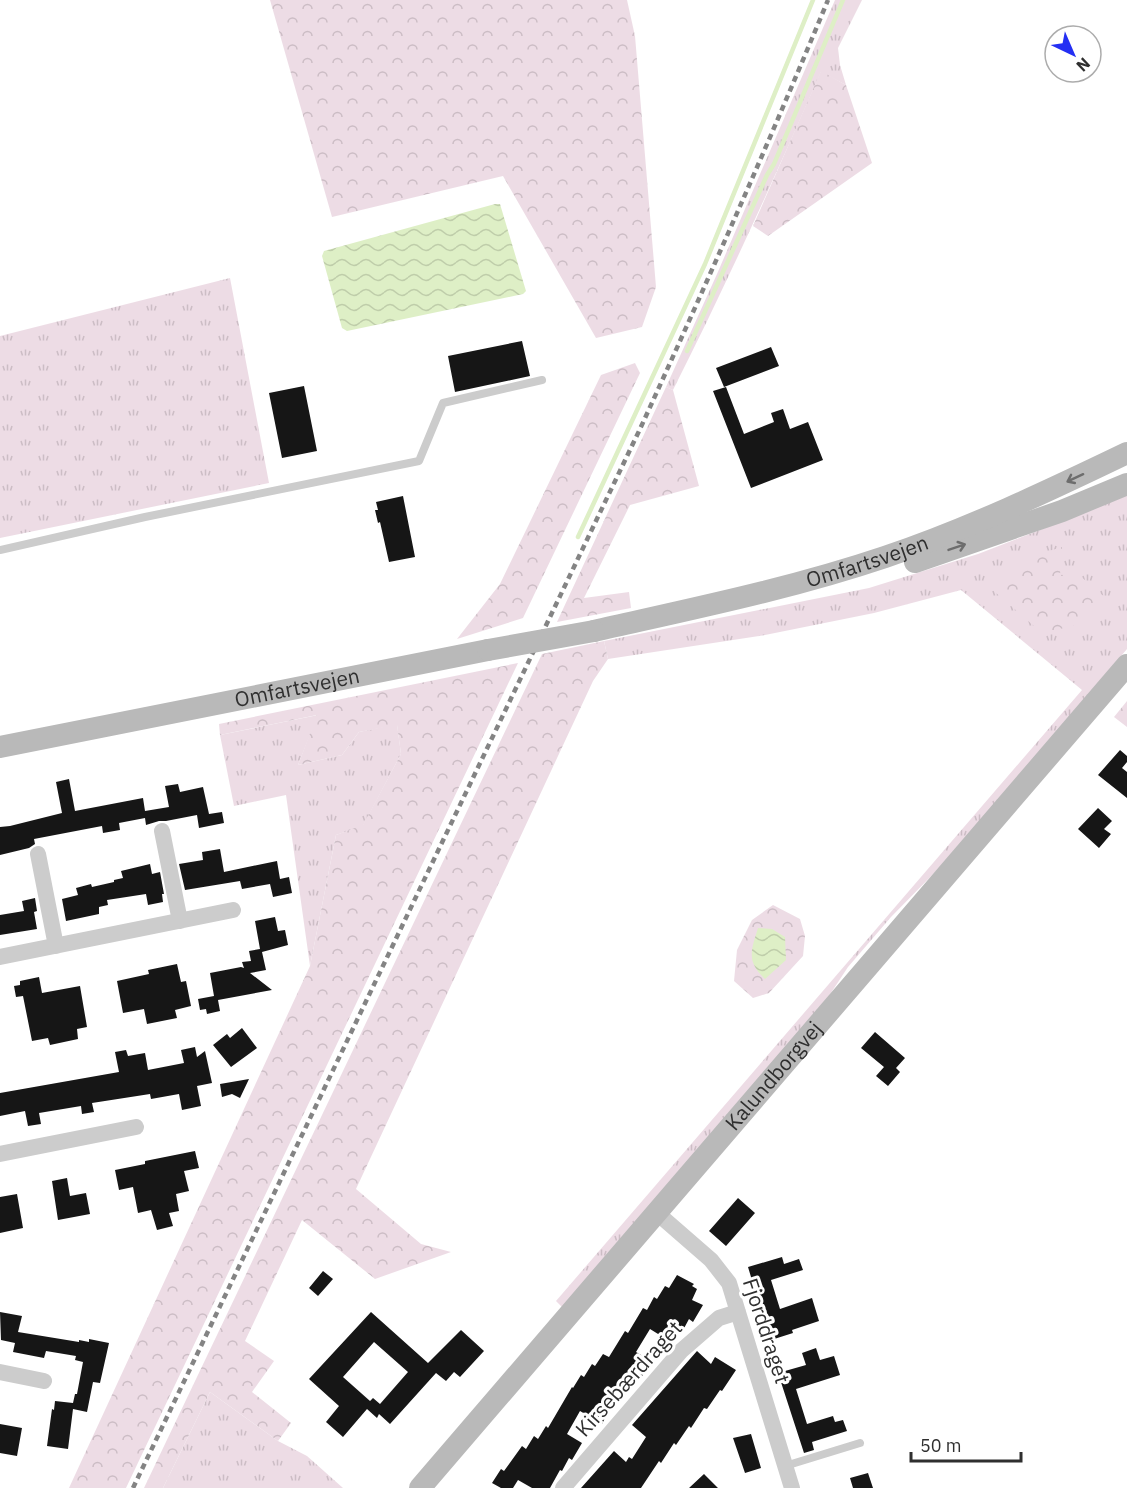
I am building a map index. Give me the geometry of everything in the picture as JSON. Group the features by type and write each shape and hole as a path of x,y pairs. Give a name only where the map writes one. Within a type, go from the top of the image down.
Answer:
{"main road":[{"name":"Omfartsvejen","path":"594,631 811,579 887,556 987,518 1127,453"},
{"name":"Omfartsvejen","path":"0,747 488,650 815,589 884,570 1062,511 1127,484"},
{"name":"Kalundborgvej","path":"420,1488 1127,665"}],"street":[{"path":"162,831 180,921"},
{"path":"38,854 56,946"},
{"path":"0,957 233,910"},
{"path":"0,1154 136,1127"},
{"name":"Fjorddraget","path":"657,1213 721,1271 730,1287 792,1488"},
{"name":"Kirsebærdraget","path":"563,1488 681,1351 719,1318 738,1312"},
{"path":"0,1372 44,1381"}],"lane":[{"path":"0,550 419,460 443,403 542,380"},
{"path":"785,1466 860,1443"}],"green space":[{"path":"270,0 627,0 635,36 656,287 642,327 596,338 503,176 332,217"},
{"path":"835,0 862,0 838,48 846,85 821,72 749,232 673,390 666,387"},
{"path":"821,71 846,85 872,163 768,236 753,226"},
{"path":"230,278 269,483 0,538 0,336"},
{"path":"635,363 640,373 523,618 457,639 500,584 601,375"},
{"path":"666,387 673,390 699,486 630,505 584,598 629,592 631,608 557,622"},
{"path":"1127,494 1127,649 945,862 891,917 848,967 819,1011 563,1308 556,1301 1082,690 961,590 874,613 765,635 608,659 604,641 869,588 978,554"},
{"path":"1062,547 1060,575 1078,574 1109,601 1073,626 1042,633 988,586 1027,566 1029,557"},
{"path":"604,641 608,659 593,681 356,1189 421,1244 451,1252 375,1279 302,1220 245,1341 274,1361 252,1392 291,1423 278,1441 210,1392 163,1488 144,1488 542,654"},
{"path":"518,663 126,1488 69,1488 310,966 336,835 363,825 401,754 397,725 359,732 342,755 298,765 317,715 220,735 219,724"},
{"path":"1127,701 1127,727 1114,717"},
{"path":"318,715 298,765 342,755 359,732 397,724 401,754 363,826 336,835 310,966 286,795 234,806 220,735"},
{"path":"773,905 800,919 805,936 803,956 769,993 753,998 734,981 737,950 752,920"},
{"path":"210,1392 278,1441 307,1456 343,1488 163,1488"}],"water":[{"path":"500,204 526,291 523,294 347,331 342,328 322,256 324,251"},
{"path":"758,928 772,929 785,937 786,960 765,979 755,967 752,955"}],"building":[{"path":"522,341 530,376 455,392 448,356"},
{"path":"771,347 779,366 724,387 716,368"},
{"path":"304,386 317,451 282,458 269,393"},
{"path":"726,387 744,434 774,422 771,413 783,409 790,429 808,422 823,460 751,488 713,391"},
{"path":"403,496 415,557 389,562 375,510 378,510 376,502"},
{"path":"1120,750 1127,756 1127,762 1122,768 1127,772 1127,798 1098,775"},
{"path":"69,779 75,811 143,798 145,811 169,807 165,786 178,784 180,792 203,787 209,814 222,812 224,823 199,828 197,815 146,825 145,818 119,823 120,830 103,833 102,826 34,839 35,844 29,848 0,855 0,827 62,813 56,782"},
{"path":"1098,808 1112,821 1104,829 1111,834 1099,848 1078,829"},
{"path":"220,849 224,872 277,861 280,879 289,877 292,893 273,897 270,884 242,889 240,881 185,890 179,864 203,860 202,852"},
{"path":"150,864 152,874 160,872 163,902 148,905 146,894 107,900 108,905 99,907 99,914 66,921 62,899 78,895 76,888 114,882 114,880 123,878 121,871"},
{"path":"35,898 37,911 34,912 37,929 0,935 0,915 24,911 22,901"},
{"path":"275,917 278,931 285,930 288,945 262,952 266,970 250,973 272,990 218,1000 220,1011 207,1014 206,1009 200,1010 198,999 214,996 210,973 244,968 242,962 251,961 249,951 260,949 255,921"},
{"path":"177,964 181,982 186,981 191,1006 175,1010 177,1018 147,1024 144,1009 123,1013 117,981 149,974 148,970"},
{"path":"39,977 42,993 80,986 87,1027 77,1029 78,1039 50,1045 48,1038 32,1041 23,996 16,997 14,986 20,985 20,981"},
{"path":"242,1028 257,1048 231,1067 213,1045 227,1034 230,1038"},
{"path":"875,1032 905,1058 896,1068 900,1072 888,1086 876,1076 884,1067 861,1048"},
{"path":"195,1047 197,1057 205,1051 212,1083 197,1086 201,1106 182,1110 179,1094 151,1099 150,1094 92,1103 94,1112 82,1114 81,1106 39,1113 41,1124 28,1126 25,1111 0,1116 0,1093 119,1072 115,1052 126,1050 128,1056 145,1053 148,1070 184,1063 181,1050"},
{"path":"249,1079 240,1098 232,1094 222,1097 220,1084"},
{"path":"195,1151 199,1168 184,1171 189,1191 176,1194 179,1211 169,1213 173,1226 157,1230 151,1210 138,1213 133,1187 119,1190 115,1170 145,1164 145,1161"},
{"path":"67,1178 70,1196 86,1193 90,1214 58,1220 52,1181"},
{"path":"17,1194 23,1228 0,1233 0,1197"},
{"path":"738,1198 755,1213 726,1246 709,1231"},
{"path":"782,1257 784,1264 799,1259 803,1270 771,1280 780,1309 812,1298 819,1321 771,1340 754,1298 757,1297 748,1267"},
{"path":"323,1271 333,1279 318,1296 309,1288"},
{"path":"677,1275 694,1284 692,1286 697,1289 692,1300 703,1305 693,1322 689,1319 682,1332 678,1330 671,1342 650,1329 636,1352 651,1361 641,1378 639,1376 622,1400 619,1398 612,1411 609,1410 602,1424 580,1411 567,1434 582,1443 572,1460 569,1458 562,1471 560,1470 550,1488 532,1488 518,1480 513,1488 501,1488 492,1483 501,1469 504,1471 522,1446 526,1449 534,1436 538,1439 546,1426 548,1428 581,1375 584,1377 592,1364 595,1366 603,1354 609,1357 625,1331 628,1333 643,1308 647,1310 654,1297 657,1299 665,1286 669,1288"},
{"path":"0,1312 22,1316 18,1332 79,1342 79,1340 89,1342 89,1339 109,1343 100,1383 93,1382 87,1412 73,1409 68,1449 47,1446 52,1409 54,1410 55,1401 73,1403 83,1362 75,1360 76,1356 46,1351 44,1358 13,1352 15,1343 1,1340"},
{"path":"371,1312 428,1363 461,1330 484,1351 460,1377 454,1372 446,1381 436,1373 390,1424 379,1414 377,1418 367,1409 343,1437 326,1422 339,1406 309,1379","holes":["374,1342 408,1372 380,1404 373,1398 370,1401 343,1377"]},
{"path":"816,1348 820,1360 834,1356 840,1375 796,1389 807,1424 833,1416 835,1422 843,1420 847,1431 812,1442 814,1450 804,1453 778,1373 806,1365 802,1353"},
{"path":"697,1351 711,1364 715,1357 736,1370 707,1409 704,1408 691,1428 689,1426 676,1445 674,1443 661,1463 659,1461 641,1488 581,1488 614,1451 626,1462 629,1457 632,1459 646,1437 632,1425"},
{"path":"0,1424 22,1428 17,1456 0,1453"},
{"path":"751,1434 761,1468 745,1473 733,1438"},
{"path":"868,1473 873,1488 853,1488 850,1478"},
{"path":"704,1474 718,1488 689,1488"}],"waterway":[{"path":"578,537 705,264 813,0"},
{"path":"687,351 774,164 843,0"}],"railway":[{"path":"133,1488 640,429 736,216 828,0"}]}
